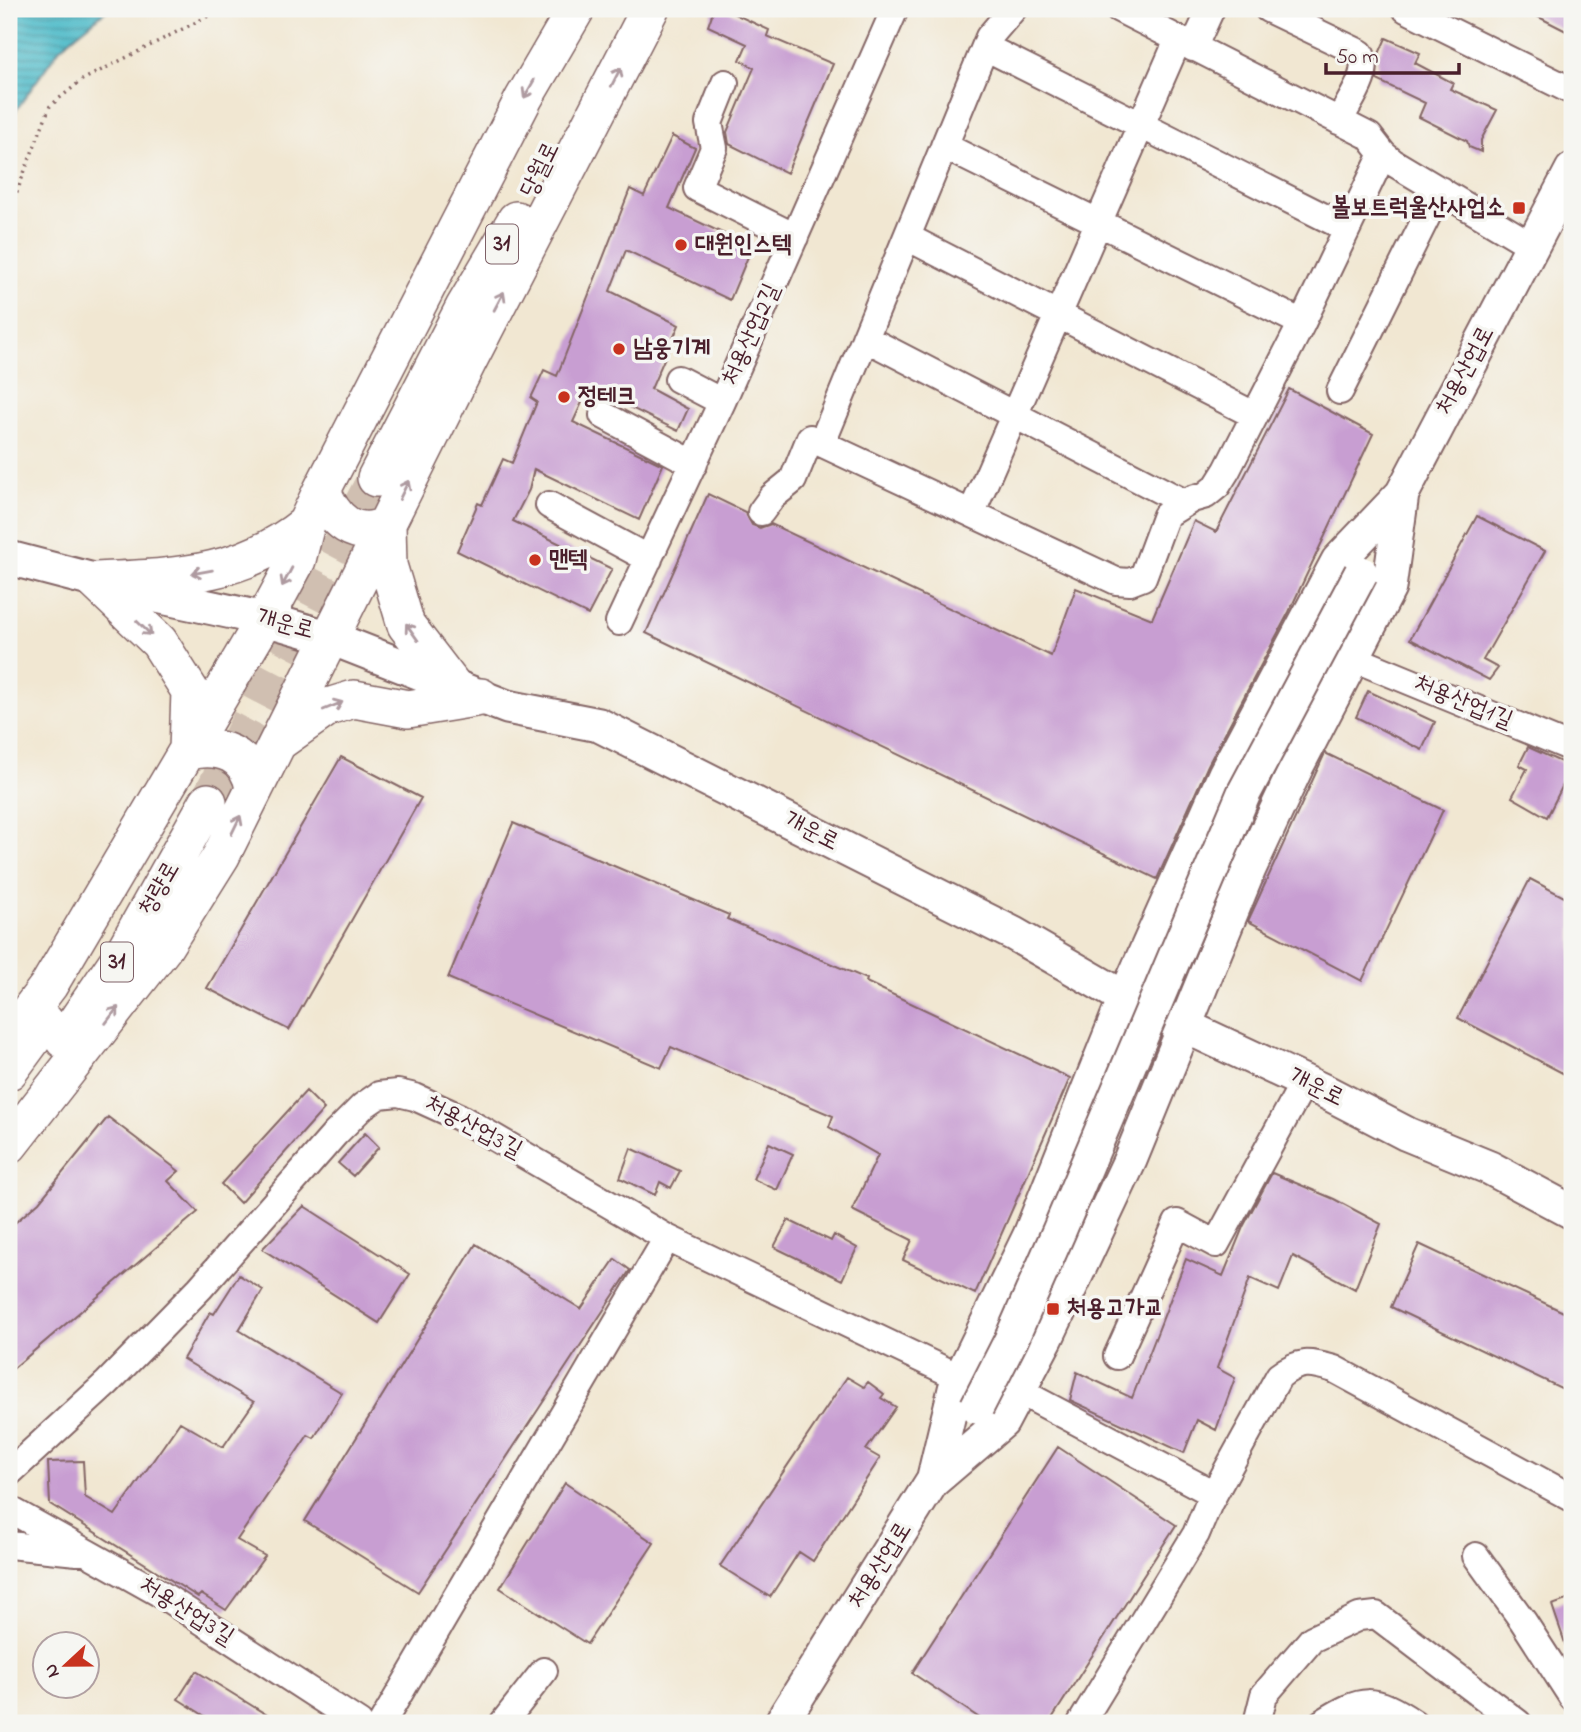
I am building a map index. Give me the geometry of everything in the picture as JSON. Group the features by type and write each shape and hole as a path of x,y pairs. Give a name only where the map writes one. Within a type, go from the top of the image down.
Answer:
{"highway":[{"path":"9,1038 49,985 265,619 297,559 306,524 322,490 524,97 576,9"},
{"name":"당월로","path":"600,9 500,201 366,473 522,209 625,9"},
{"path":"9,1145 164,947 221,856 650,9"},
{"path":"322,490 327,505 347,527 374,531 387,525"},
{"path":"95,581 183,576 243,563 284,542 306,524"},
{"path":"276,743 328,707 354,699 408,709 467,691 405,625 388,565 387,525"},
{"path":"95,581 159,642 190,691 188,751"},
{"path":"188,751 205,747 232,752 252,775 254,788"},
{"name":"청량로","path":"9,1071 95,954 198,798 124,952 74,1026 9,1110"}],"main road":[{"name":"처용산업로","path":"781,1723 933,1482 977,1407 1011,1340 1059,1231 1244,793 1572,170"},
{"path":"933,1482 1002,1422 1130,1160 1183,1025 1297,766 1389,588 1402,495"},
{"path":"933,1482 954,1389 1030,1235 1125,998 1225,774 1338,561 1402,495"},
{"name":"개운로","path":"9,558 95,581 265,619 331,638 507,707 599,725 1014,934 1125,998 1304,1082 1407,1135 1490,1168 1572,1212"}],"street":[{"name":"처용산업2길","path":"619,621 722,402 895,9"},
{"path":"822,443 989,37 1013,9"},
{"path":"1119,9 1369,136 1382,154 1533,246"},
{"path":"972,512 1141,125 1186,44 1211,9"},
{"path":"1268,9 1360,52 1365,59 1365,70 1339,121"},
{"path":"1406,9 1572,91"},
{"path":"985,47 1346,228"},
{"path":"725,82 709,122 714,148 697,188 794,237"},
{"path":"944,146 1302,323"},
{"path":"761,512 772,498 793,480 810,438 1116,581 1130,582 1143,577 1166,515 1185,503 1206,495 1217,486 1302,323 1382,154"},
{"path":"1340,391 1440,190"},
{"path":"907,237 1254,415"},
{"path":"865,338 1185,503"},
{"path":"678,379 722,402"},
{"path":"603,415 694,464"},
{"path":"549,505 643,570"},
{"name":"처용산업1길","path":"1353,657 1572,748"},
{"path":"1117,1356 1177,1223 1216,1244 1304,1082"},
{"name":"처용산업3길","path":"9,1473 107,1384 200,1288 335,1134 363,1106 379,1095 398,1093 415,1097 459,1117 667,1238 961,1378"},
{"path":"382,1723 667,1238"},
{"path":"1081,1723 1196,1534 1214,1494 1279,1376 1294,1364 1311,1362 1334,1369 1572,1498"},
{"path":"1018,1391 1214,1494"},
{"name":"처용산업3길","path":"9,1509 159,1593 359,1723"},
{"path":"9,1545 90,1554"},
{"path":"1476,1556 1523,1620 1572,1697"},
{"path":"1257,1723 1264,1695 1312,1639 1359,1617 1376,1615 1518,1723"},
{"path":"503,1723 544,1671"},
{"path":"1322,1723 1342,1711 1368,1701 1392,1709 1414,1723"}],"path":[{"path":"9,212 50,106 82,80 222,9"}],"water":[{"path":"9,9 108,9 60,48 9,120"}],"building":[{"path":"714,9 724,9 769,30 767,36 833,64 787,173 729,144 727,132 754,68 740,60 747,44 708,26"},
{"path":"1523,9 1572,9 1572,34"},
{"path":"1386,38 1420,53 1415,63 1453,83 1450,89 1497,110 1481,140 1481,152 1469,147 1467,141 1419,117 1425,103 1377,80 1378,56"},
{"path":"672,136 695,148 669,208 752,247 730,300 626,250 610,291 679,325 651,389 688,409 678,431 589,387 573,422 663,465 639,520 534,469 529,490 513,521 612,569 588,615 457,551 478,503 482,505 503,459 512,463 537,402 531,398 544,370 557,376 630,189 644,196"},
{"path":"1289,389 1373,434 1289,612 1208,765 1157,879 646,633 708,494 745,512 752,525 760,528 771,524 1051,656 1076,588 1152,619 1194,521 1216,532"},
{"path":"1477,516 1545,551 1483,660 1498,668 1489,680 1410,639"},
{"path":"1368,691 1435,722 1422,750 1356,717"},
{"path":"1528,747 1572,767 1547,817 1512,797 1527,769 1519,765"},
{"path":"1325,753 1443,810 1362,981 1248,921"},
{"path":"341,757 421,798 289,1030 207,988"},
{"path":"513,823 729,915 727,919 867,979 866,982 1070,1078 975,1294 903,1260 912,1240 852,1210 878,1155 829,1127 833,1116 671,1047 661,1068 448,978"},
{"path":"1530,879 1572,901 1572,1078 1458,1018"},
{"path":"306,1091 324,1109 240,1203 221,1184"},
{"path":"108,1117 179,1171 168,1181 198,1212 9,1372 9,1228 39,1202"},
{"path":"365,1133 379,1147 353,1176 338,1163"},
{"path":"769,1143 793,1154 777,1190 753,1179"},
{"path":"631,1148 680,1171 671,1188 660,1182 655,1195 620,1178"},
{"path":"1272,1173 1334,1199 1381,1224 1355,1289 1293,1256 1279,1291 1250,1278 1217,1368 1235,1378 1216,1430 1197,1420 1184,1453 1070,1400 1077,1372 1132,1398 1186,1259 1223,1276 1243,1227"},
{"path":"304,1206 410,1274 379,1323 262,1249"},
{"path":"788,1220 831,1241 834,1235 857,1248 842,1280 774,1247"},
{"path":"476,1244 581,1309 615,1259 630,1270 418,1592 305,1521"},
{"path":"1419,1244 1572,1316 1572,1375 1565,1390 1391,1307"},
{"path":"239,1275 263,1290 239,1330 342,1393 314,1438 308,1435 237,1540 265,1556 226,1610 201,1594 198,1597 50,1504 48,1462 83,1461 85,1497 115,1515 180,1422 223,1447 254,1402 183,1359 210,1312 214,1314"},
{"path":"847,1377 864,1387 868,1382 884,1394 881,1398 896,1407 866,1450 880,1458 813,1561 799,1552 770,1597 720,1566"},
{"path":"1058,1447 1176,1525 1049,1723 987,1723 912,1673"},
{"path":"565,1483 654,1543 587,1644 500,1588"},
{"path":"1572,1598 1572,1658 1570,1658 1552,1605"},
{"path":"196,1671 280,1723 216,1723 178,1699"}],"tunnel":[{"path":"208,802 376,478"}],"place":[{"name":"볼보트럭울산사업소","path":"1519,208"},
{"name":"대원인스텍","path":"681,245"},
{"name":"남웅기계","path":"619,349"},
{"name":"정테크","path":"564,397"},
{"name":"맨텍","path":"535,560"},
{"name":"처용고가교","path":"1053,1309"}]}
